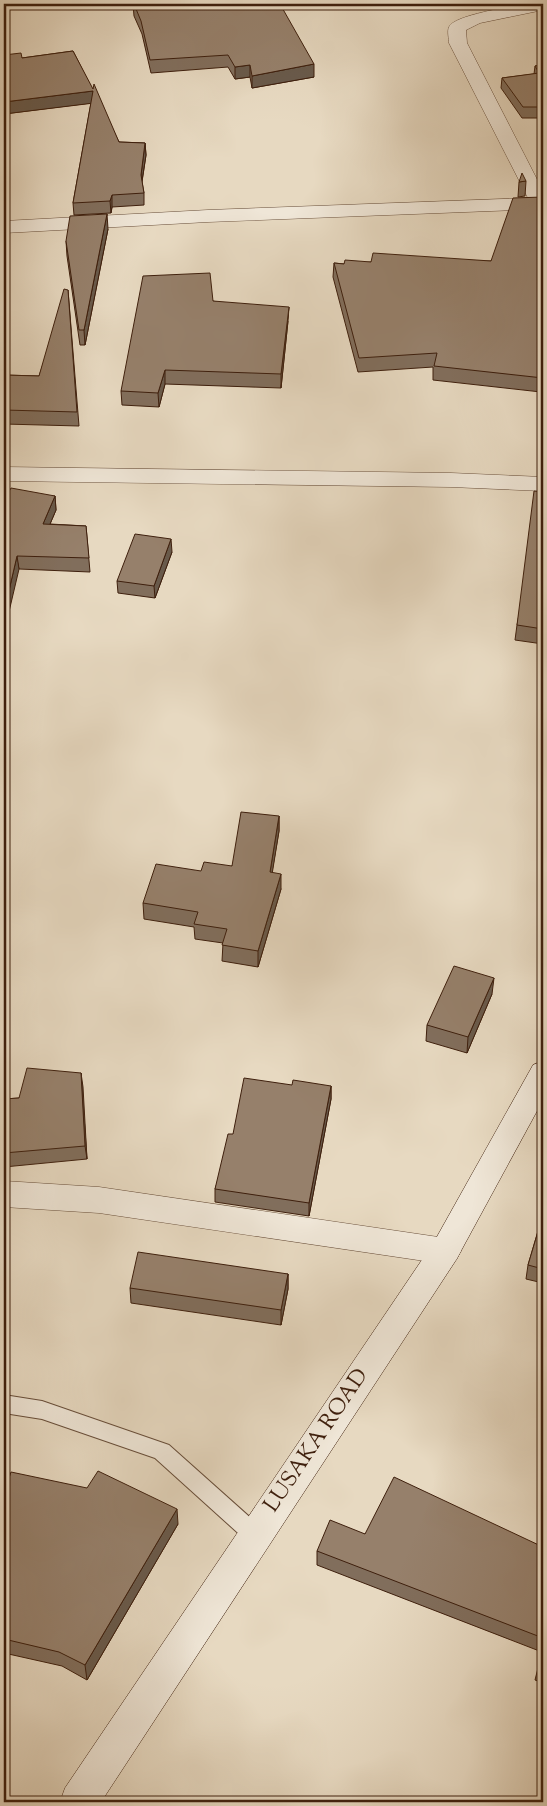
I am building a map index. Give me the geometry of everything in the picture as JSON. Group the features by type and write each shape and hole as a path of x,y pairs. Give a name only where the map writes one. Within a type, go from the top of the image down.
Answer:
{"street":[{"path":"4,227 208,216 542,203 458,43 457,28 475,19 543,5"},
{"path":"4,474 451,480 543,484"},
{"name":"LUSAKA ROAD","path":"79,1802 444,1251 543,1073"},
{"path":"4,1194 99,1200 444,1251"}],"lane":[{"path":"4,1404 42,1410 162,1451 255,1535"}],"building":[{"path":"134,4 280,4 314,64 252,76 250,65 235,67 228,55 150,60 141,21"},
{"path":"73,51 93,89 94,84 119,142 145,143 141,175 144,193 112,195 110,201 73,203 93,91 4,102 4,55 21,53 22,58"},
{"path":"543,65 543,107 523,107 502,78 539,73 535,66"},
{"path":"522,173 526,181 519,182"},
{"path":"543,197 543,378 434,366 437,353 359,358 334,263 344,264 345,260 371,262 373,253 491,261 513,198"},
{"path":"107,214 84,330 79,330 66,241 70,216"},
{"path":"210,273 213,301 289,307 281,374 165,370 158,393 121,391 143,276"},
{"path":"64,289 68,290 77,412 4,410 4,375 39,376"},
{"path":"11,488 55,496 43,524 86,526 89,558 17,556 4,612 4,500"},
{"path":"534,491 543,492 543,629 517,625"},
{"path":"135,534 171,539 154,586 117,581"},
{"path":"241,812 279,816 270,872 281,874 258,951 222,945 227,929 194,924 198,912 143,903 156,864 201,871 204,862 232,866"},
{"path":"454,966 494,978 468,1037 427,1025"},
{"path":"27,1068 81,1073 85,1146 4,1153 4,1099 19,1098"},
{"path":"244,1078 292,1085 293,1080 331,1086 309,1203 215,1189 228,1134 233,1134"},
{"path":"543,1210 543,1269 528,1265"},
{"path":"138,1252 288,1274 281,1310 130,1288"},
{"path":"98,1471 177,1509 85,1665 59,1652 4,1639 4,1493 11,1472 87,1488"},
{"path":"394,1477 543,1547 543,1638 317,1551 330,1520 365,1534"},
{"path":"543,1645 543,1669 538,1667"}]}
